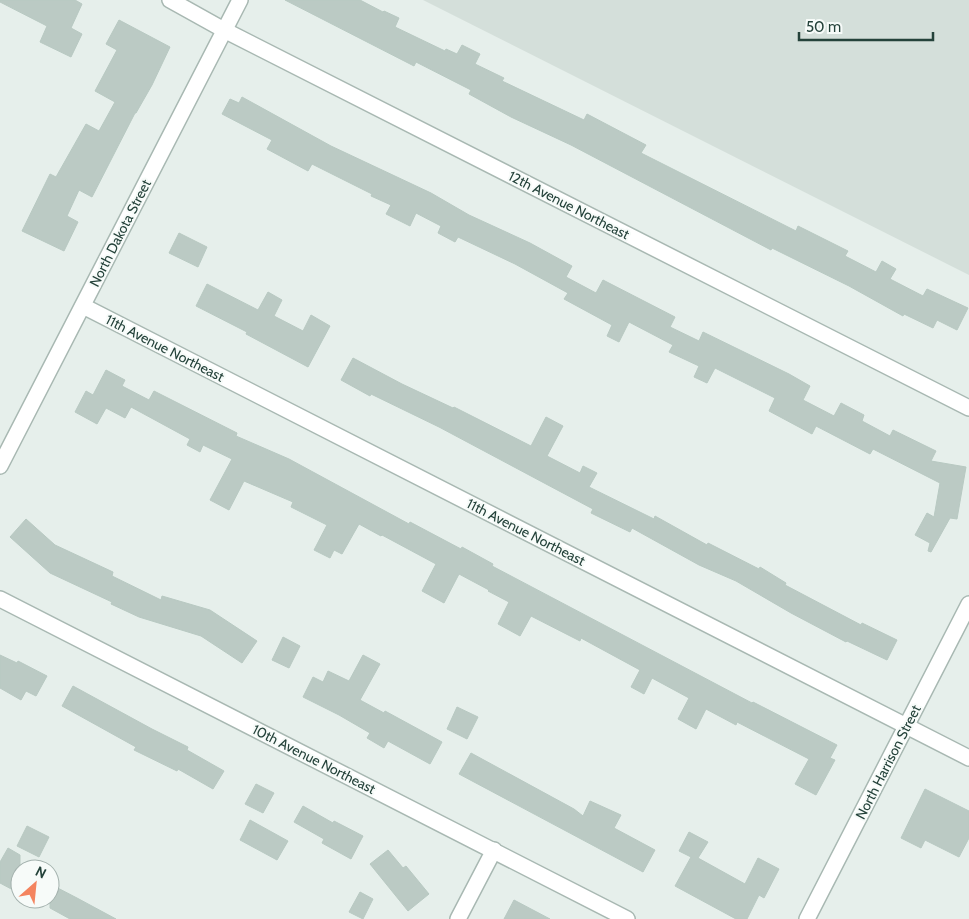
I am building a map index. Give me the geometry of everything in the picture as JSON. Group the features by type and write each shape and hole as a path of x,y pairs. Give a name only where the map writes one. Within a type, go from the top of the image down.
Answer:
{"street":[{"name":"12th Avenue Northeast","path":"170,0 224,30 969,408"},
{"name":"North Dakota Street","path":"0,466 240,0"},
{"name":"11th Avenue Northeast","path":"83,306 969,758"},
{"name":"10th Avenue Northeast","path":"0,599 627,919"},
{"name":"North Harrison Street","path":"807,919 969,604"},
{"path":"458,919 494,850"}],"shaded area":[{"path":"423,0 969,0 969,275"}],"building":[{"path":"0,0 75,0 82,4 71,28 82,34 71,57 40,42 47,26 0,2"},
{"path":"285,0 360,0 399,18 395,27 445,51 446,49 457,54 462,45 480,54 475,64 504,78 502,81 584,120 587,114 646,145 641,153 796,231 798,226 848,251 845,256 876,272 882,261 896,269 890,279 923,296 927,289 968,308 957,330 937,320 933,328 904,314 903,316 849,286 772,248 771,250 571,145 511,117 469,94 471,90 416,62 414,66"},
{"path":"119,20 170,47 152,85 135,113 92,197 79,190 67,216 78,222 64,251 22,231 50,174 56,177 86,124 99,131 115,102 95,91 117,50 106,44"},
{"path":"242,97 331,146 431,193 469,215 530,243 572,266 566,277 596,293 603,280 675,317 670,327 699,341 703,332 789,374 810,386 803,400 834,416 841,403 864,415 862,421 890,436 893,430 936,451 931,461 966,467 957,519 950,518 931,552 928,551 930,543 915,535 927,513 934,517 940,483 873,449 870,454 816,426 812,434 769,411 775,398 715,368 707,383 694,377 699,366 669,352 673,345 629,322 619,342 607,336 612,325 564,299 568,293 515,264 458,237 455,242 438,233 441,226 416,213 410,226 386,214 391,205 371,196 372,194 312,164 308,171 267,149 272,140 222,114 230,99 239,103"},
{"path":"179,233 207,247 198,267 169,253"},
{"path":"207,284 258,310 268,292 282,300 274,316 303,331 311,315 330,326 308,367 246,334 247,332 196,306"},
{"path":"353,358 402,384 454,407 531,446 546,417 563,426 547,456 580,473 583,466 597,473 589,487 654,519 655,516 707,545 708,543 759,569 760,567 786,583 785,585 861,625 862,623 897,640 887,660 846,642 736,581 699,565 632,528 630,532 591,513 593,509 439,427 371,394 370,396 341,380"},
{"path":"106,370 125,380 122,386 149,400 154,391 237,433 236,436 289,459 409,524 410,522 461,549 462,547 493,564 492,566 752,703 837,745 830,758 835,760 816,795 795,784 809,759 737,722 736,725 706,709 696,729 678,719 689,698 652,678 644,694 631,687 640,670 581,638 580,641 531,616 520,636 498,624 509,602 459,574 444,603 422,591 436,564 382,535 359,524 342,554 334,550 330,558 314,550 327,525 291,507 293,502 244,481 229,510 210,500 232,459 203,445 200,452 187,445 190,439 131,407 125,418 106,408 97,424 75,412 86,391 93,395"},
{"path":"26,519 55,545 113,572 112,576 161,600 162,596 210,610 257,641 242,663 201,636 139,617 50,573 10,537"},
{"path":"283,637 300,646 289,668 272,660"},
{"path":"0,655 17,663 18,661 47,676 36,696 26,691 21,700 0,688"},
{"path":"363,655 380,664 360,700 384,713 385,711 442,742 430,764 388,741 384,748 367,738 370,733 303,697 313,677 323,682 328,671 349,681"},
{"path":"73,686 188,747 187,750 224,771 213,789 178,769 177,771 134,750 136,747 62,706"},
{"path":"457,707 478,717 467,739 447,729"},
{"path":"471,753 574,809 583,816 590,801 621,815 614,828 655,850 643,872 459,774"},
{"path":"256,784 274,793 263,813 245,804"},
{"path":"925,789 969,811 969,838 959,857 925,840 921,848 901,838"},
{"path":"303,806 333,823 334,821 363,836 351,859 322,843 324,839 294,822"},
{"path":"250,820 288,841 277,860 240,840"},
{"path":"27,826 49,837 39,857 17,846"},
{"path":"689,832 708,842 698,858 745,884 758,858 779,869 764,898 759,895 747,919 736,919 675,886 691,857 679,851"},
{"path":"8,848 20,855 20,859 10,859 10,888 0,883 0,862"},
{"path":"388,850 403,868 406,866 429,894 408,911 370,864"},
{"path":"60,889 116,919 70,919 52,909 60,909"},
{"path":"360,892 373,899 363,919 349,912"},
{"path":"514,900 550,919 504,919"}]}
